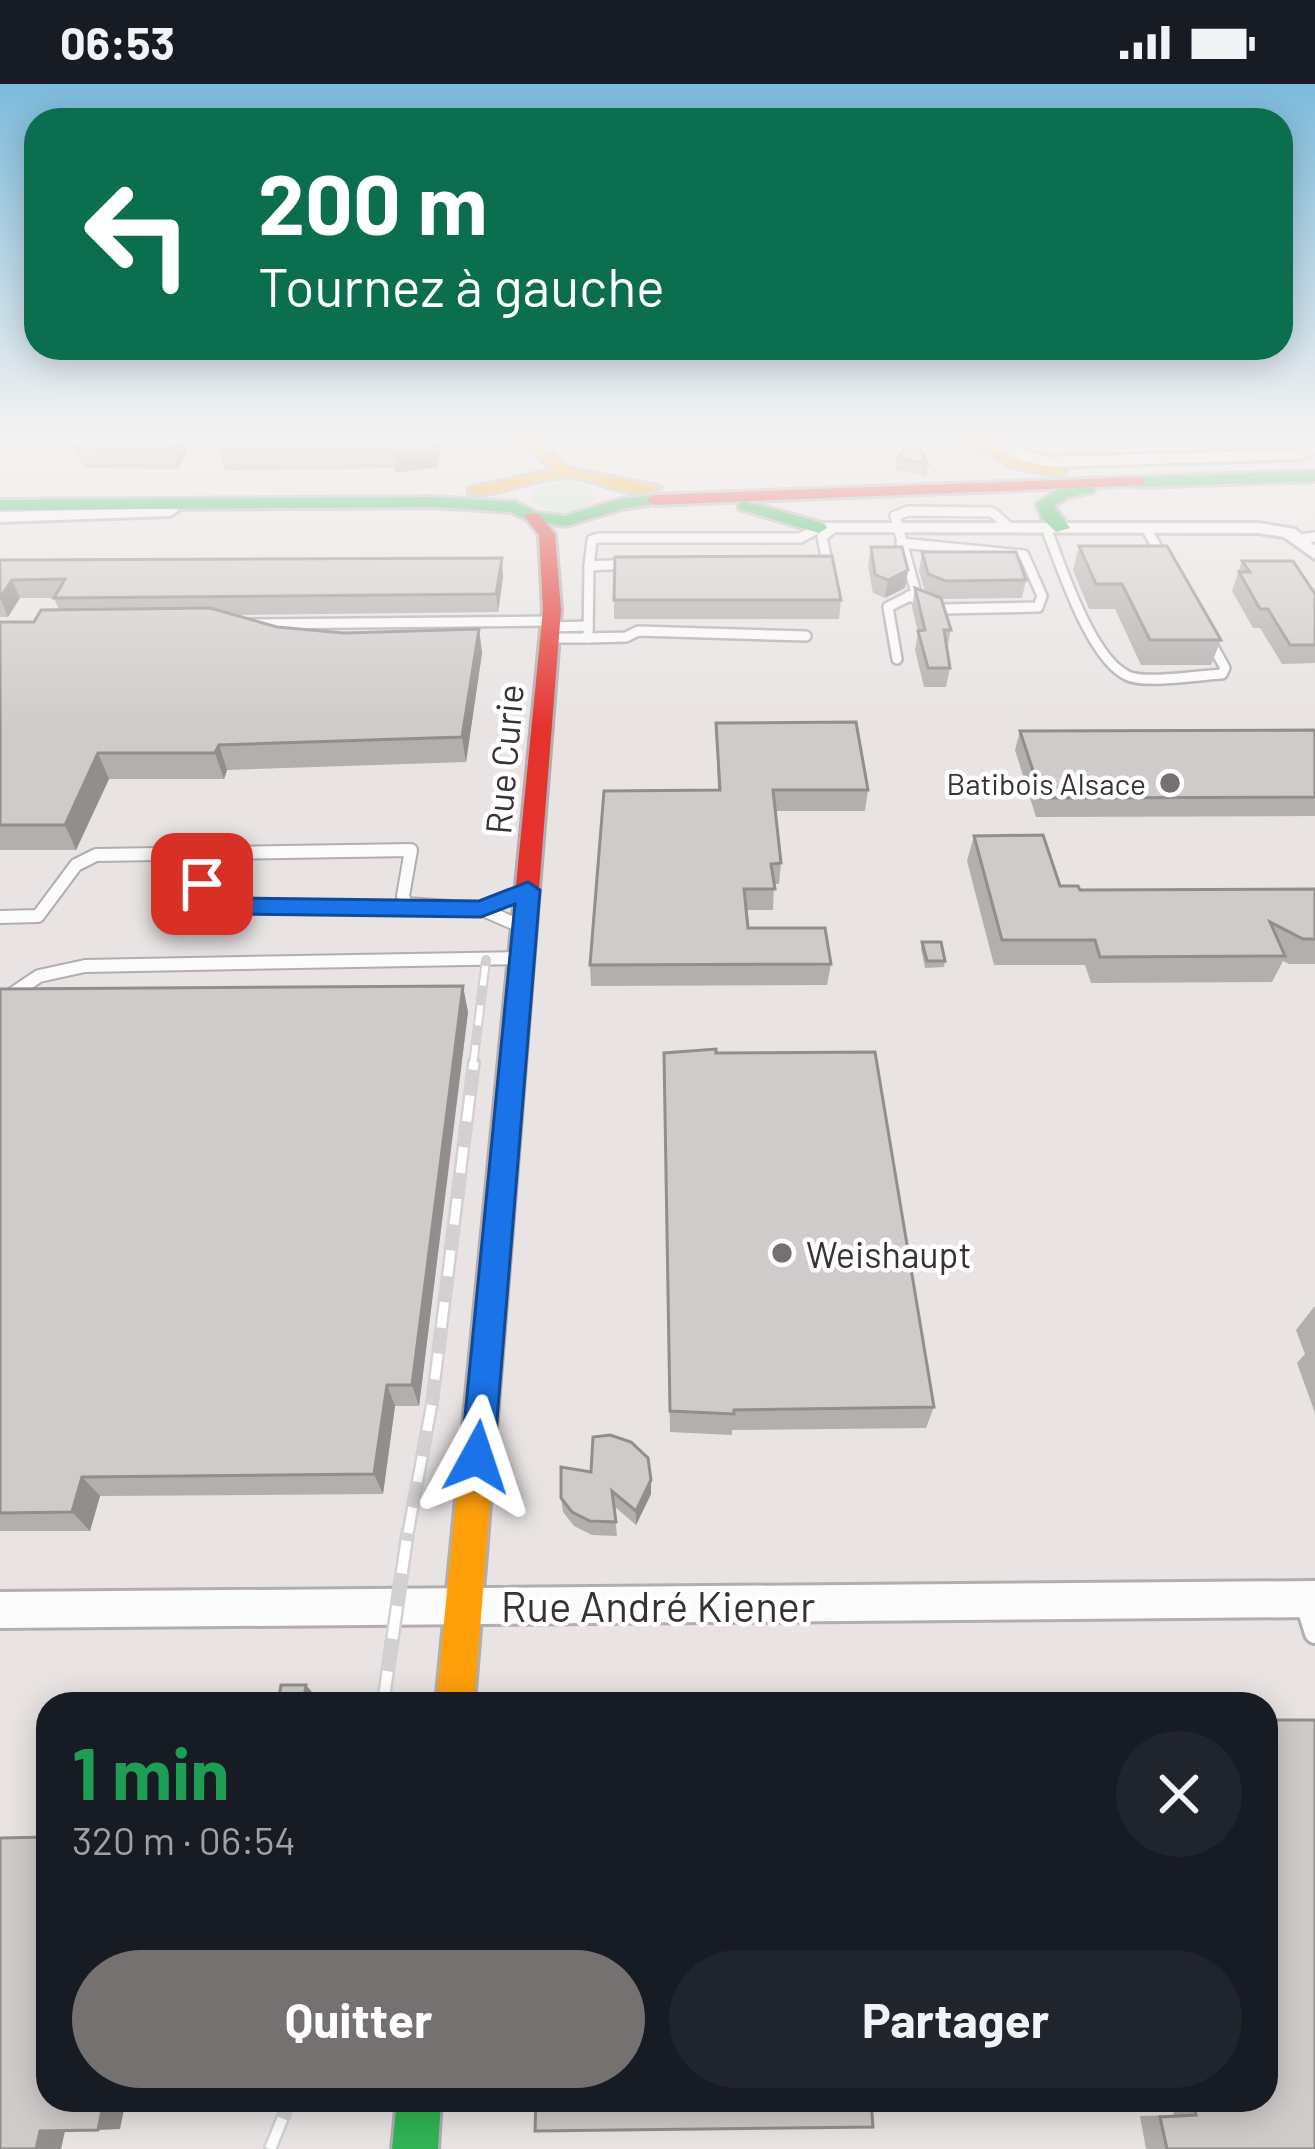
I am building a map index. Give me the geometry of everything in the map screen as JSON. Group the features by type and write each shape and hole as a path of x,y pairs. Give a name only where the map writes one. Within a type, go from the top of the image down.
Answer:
{"main road":[{"name":"Rue Curie","path":"547,535 551,624"},
{"name":"Rue Curie","path":"456,1692 551,624 570,535"},
{"path":"415,2149 418,2112"}],"street":[{"path":"1308,538 1315,554"},
{"name":"Rue André Kiener","path":"0,1610 464,1606 1311,1610"}],"lane":[{"path":"588,632 592,540 807,535"},
{"path":"806,566 828,566 823,535"},
{"path":"897,659 888,607 916,593 899,535"},
{"path":"901,535 1024,554 1042,596 1038,607 942,609 909,596"},
{"path":"1057,535 1103,654 1118,672 1131,678 1222,674 1225,668 1205,632"},
{"path":"1150,535 1174,578"},
{"path":"589,566 649,563"},
{"path":"479,645 483,623"},
{"path":"238,624 551,624 626,637 638,631 806,636"},
{"path":"0,917 38,916 76,865 96,855 211,850 411,850 403,896 416,908"},
{"path":"211,850 202,884 206,896 227,906 481,909 525,928"},
{"path":"481,909 528,890"},
{"path":"0,1002 7,990 85,965 522,958"}],"building":[{"path":"1079,546 1167,546 1221,640 1150,640 1122,584 1096,584"},
{"path":"871,547 902,547 908,570 888,580 875,575"},
{"path":"922,552 1016,552 1026,580 946,581 928,574"},
{"path":"832,556 841,600 614,600 615,557"},
{"path":"502,558 496,594 54,598 65,579 12,580 0,598 0,560"},
{"path":"1242,561 1293,561 1315,594 1315,645 1290,645 1268,609 1260,609 1239,572 1250,572"},
{"path":"915,588 941,598 951,630 944,630 950,668 928,668 918,631 925,630"},
{"path":"210,608 277,627 344,633 479,629 462,737 219,745 215,753 98,753 65,825 0,825 0,622 34,622 41,610"},
{"path":"856,722 868,790 773,790 781,863 771,864 775,889 744,889 748,928 825,928 831,964 590,965 604,791 720,790 716,723"},
{"name":"Batibois Alsace","path":"1315,730 1315,797 1042,798 1020,731"},
{"path":"1043,835 1060,886 1080,890 1315,889 1315,939 1303,939 1270,922 1285,956 1100,957 1095,940 1002,940 974,836"},
{"path":"922,942 941,942 945,961 927,961"},
{"path":"463,986 412,1385 387,1385 374,1474 82,1477 72,1512 0,1513 0,989"},
{"name":"Weishaupt","path":"716,1049 716,1053 875,1052 934,1407 734,1410 734,1414 670,1411 664,1053"},
{"path":"610,1435 631,1442 648,1458 651,1480 636,1511 612,1491 616,1522 590,1521 572,1512 561,1498 561,1467 591,1472 593,1437"},
{"path":"281,1685 306,1685 305,1692 280,1692"},
{"path":"1278,1720 1315,1720 1315,2149 1167,2149 1160,2117 1278,2112"},
{"path":"36,1837 36,2112 102,2112 98,2130 40,2131 36,2149 0,2149 0,1838"},
{"path":"536,2112 872,2112 873,2127 535,2131"}],"railway":[{"path":"473,1065 486,960"},
{"path":"408,1533 432,1403 474,1062"},
{"path":"385,1692 408,1530"},
{"path":"270,2149 285,2112"}],"traffic: fast":[{"path":"415,2149 418,2112"}],"traffic: slow":[{"path":"456,1692 506,1130"}],"traffic: jam":[{"path":"506,1130 552,610 547,535"}],"place":[{"name":"Batibois Alsace","path":"1170,783"},
{"name":"Weishaupt","path":"782,1253"}],"route":[{"path":"202,884 206,896 227,906 481,909 528,890 477,1457"}]}
